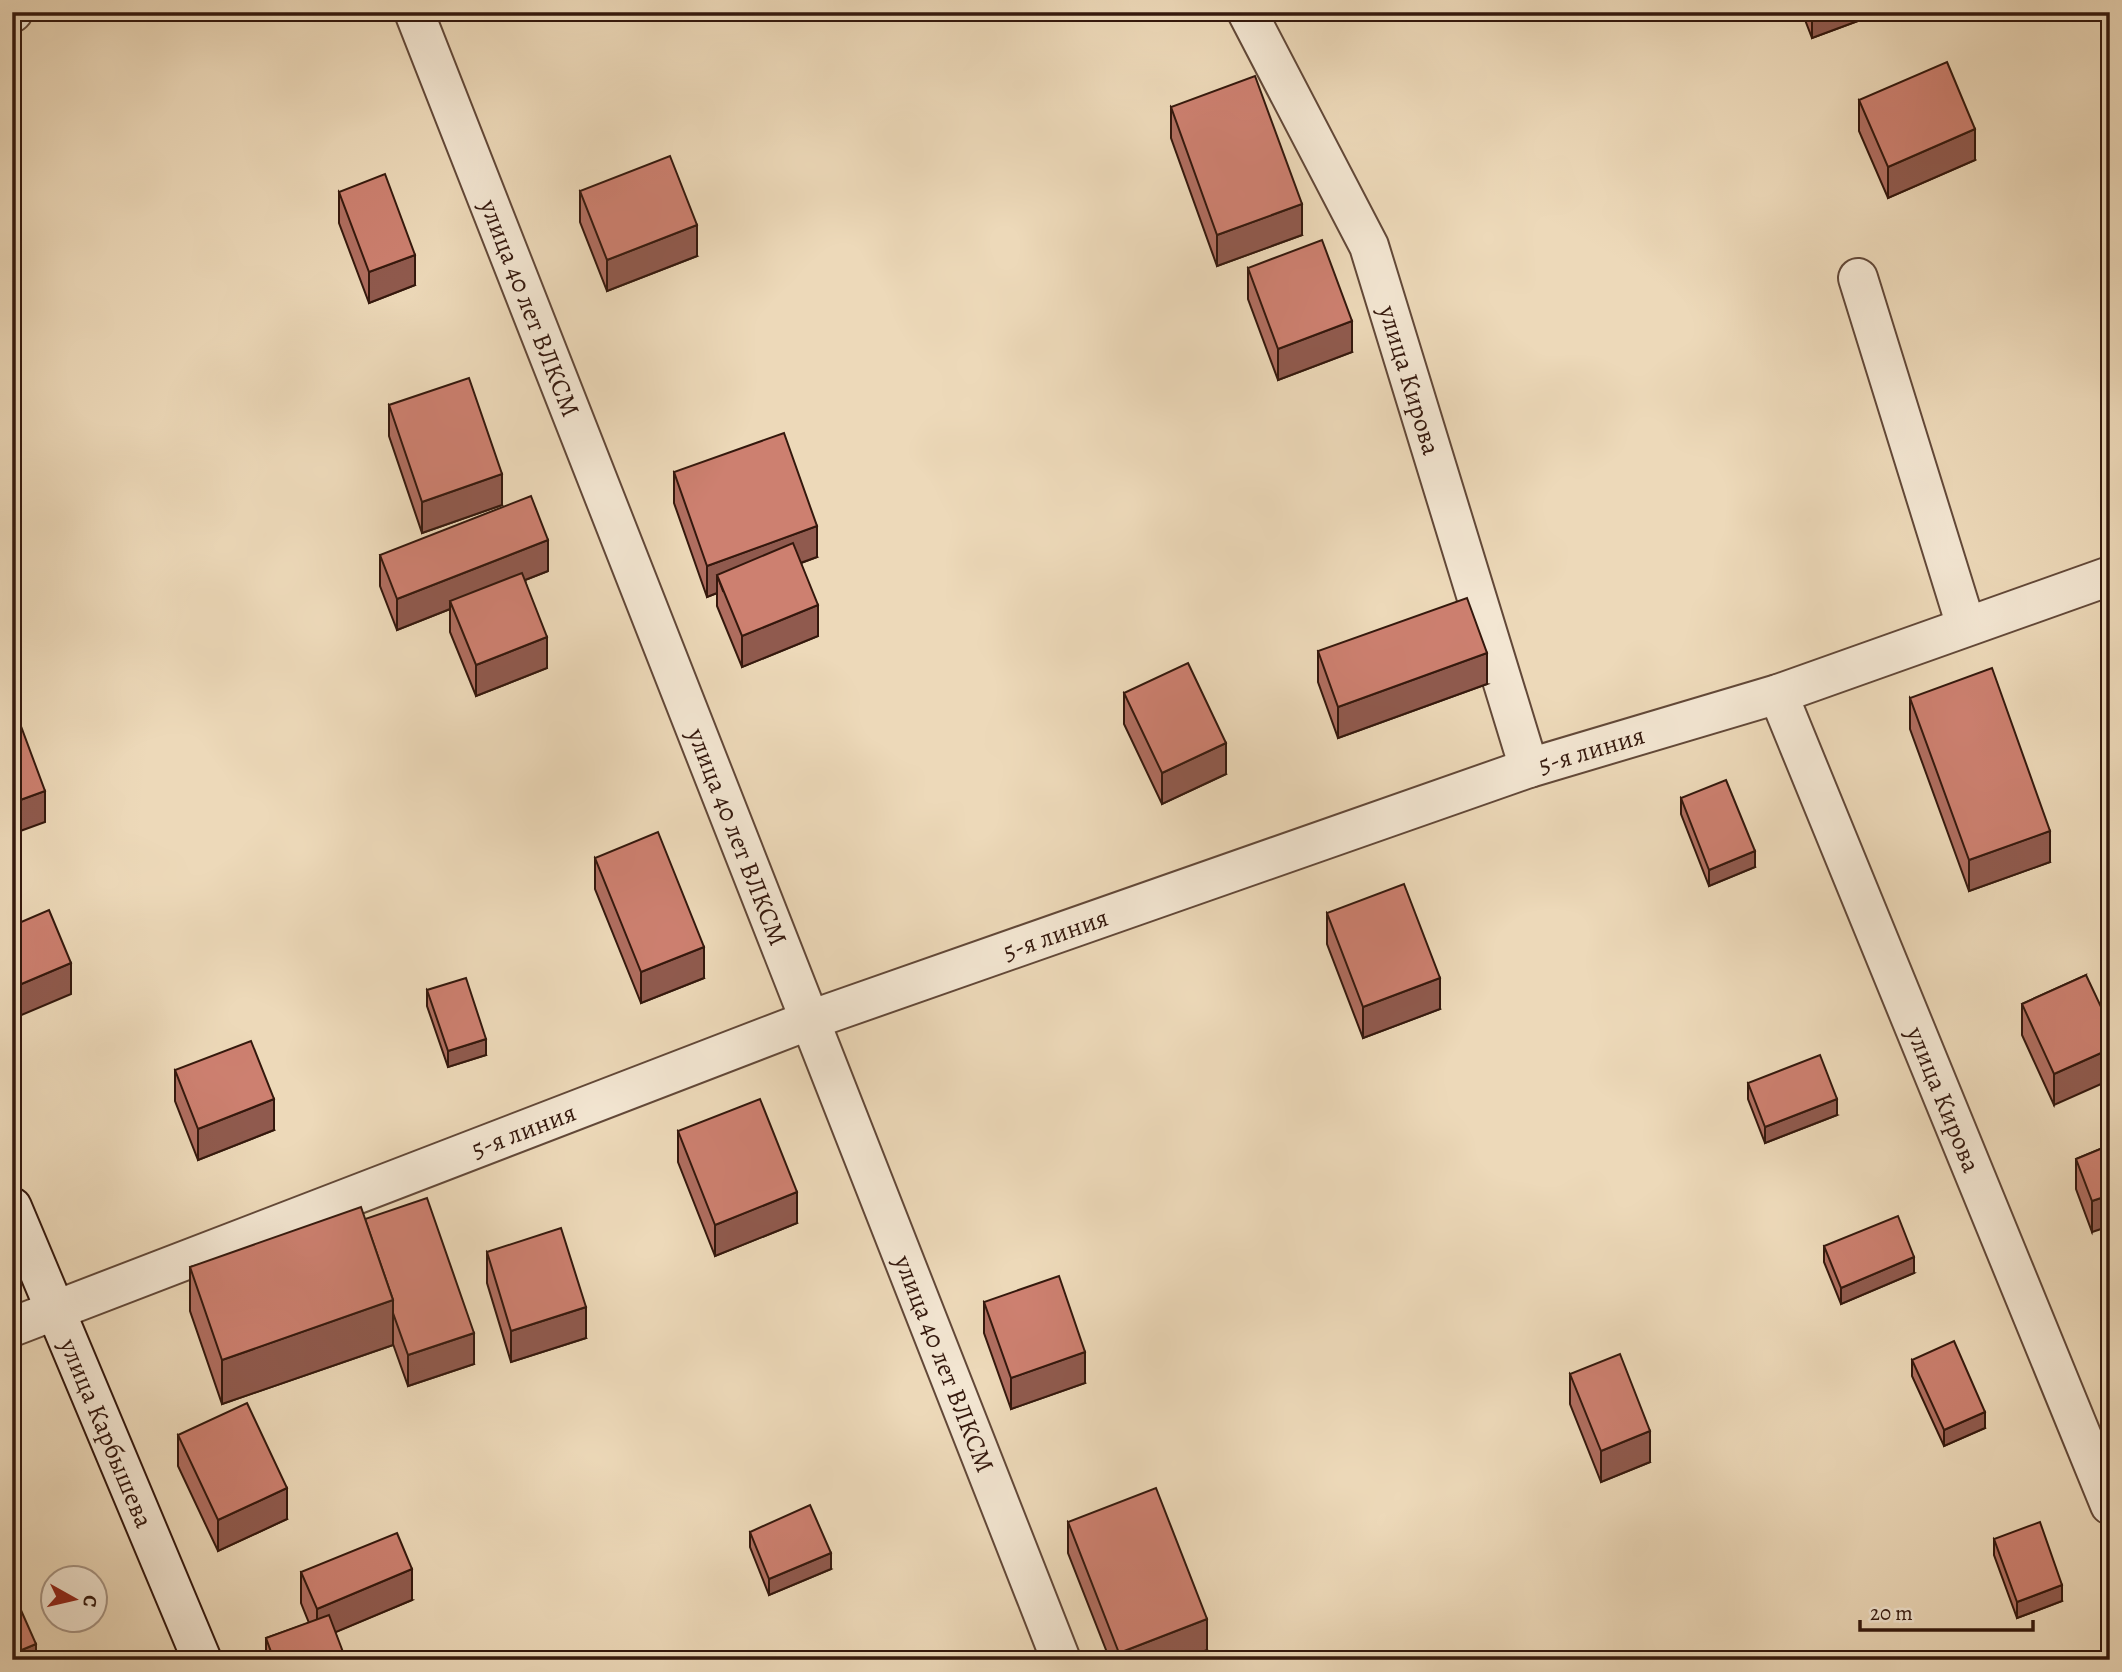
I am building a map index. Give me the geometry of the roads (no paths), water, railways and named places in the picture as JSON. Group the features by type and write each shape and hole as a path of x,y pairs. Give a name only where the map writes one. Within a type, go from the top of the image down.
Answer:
{"street":[{"name":"улица 40 лет ВЛКСМ","path":"414,12 1061,1660"},
{"name":"улица Кирова","path":"1247,12 1369,246 1529,768"},
{"path":"1858,278 1966,626"},
{"name":"5-я линия","path":"12,1327 57,1312 810,1020 1529,768 1778,694 2110,576"},
{"name":"улица Кирова","path":"1778,694 2110,1505"},
{"name":"улица Карбышева","path":"12,1207 202,1660"}]}
